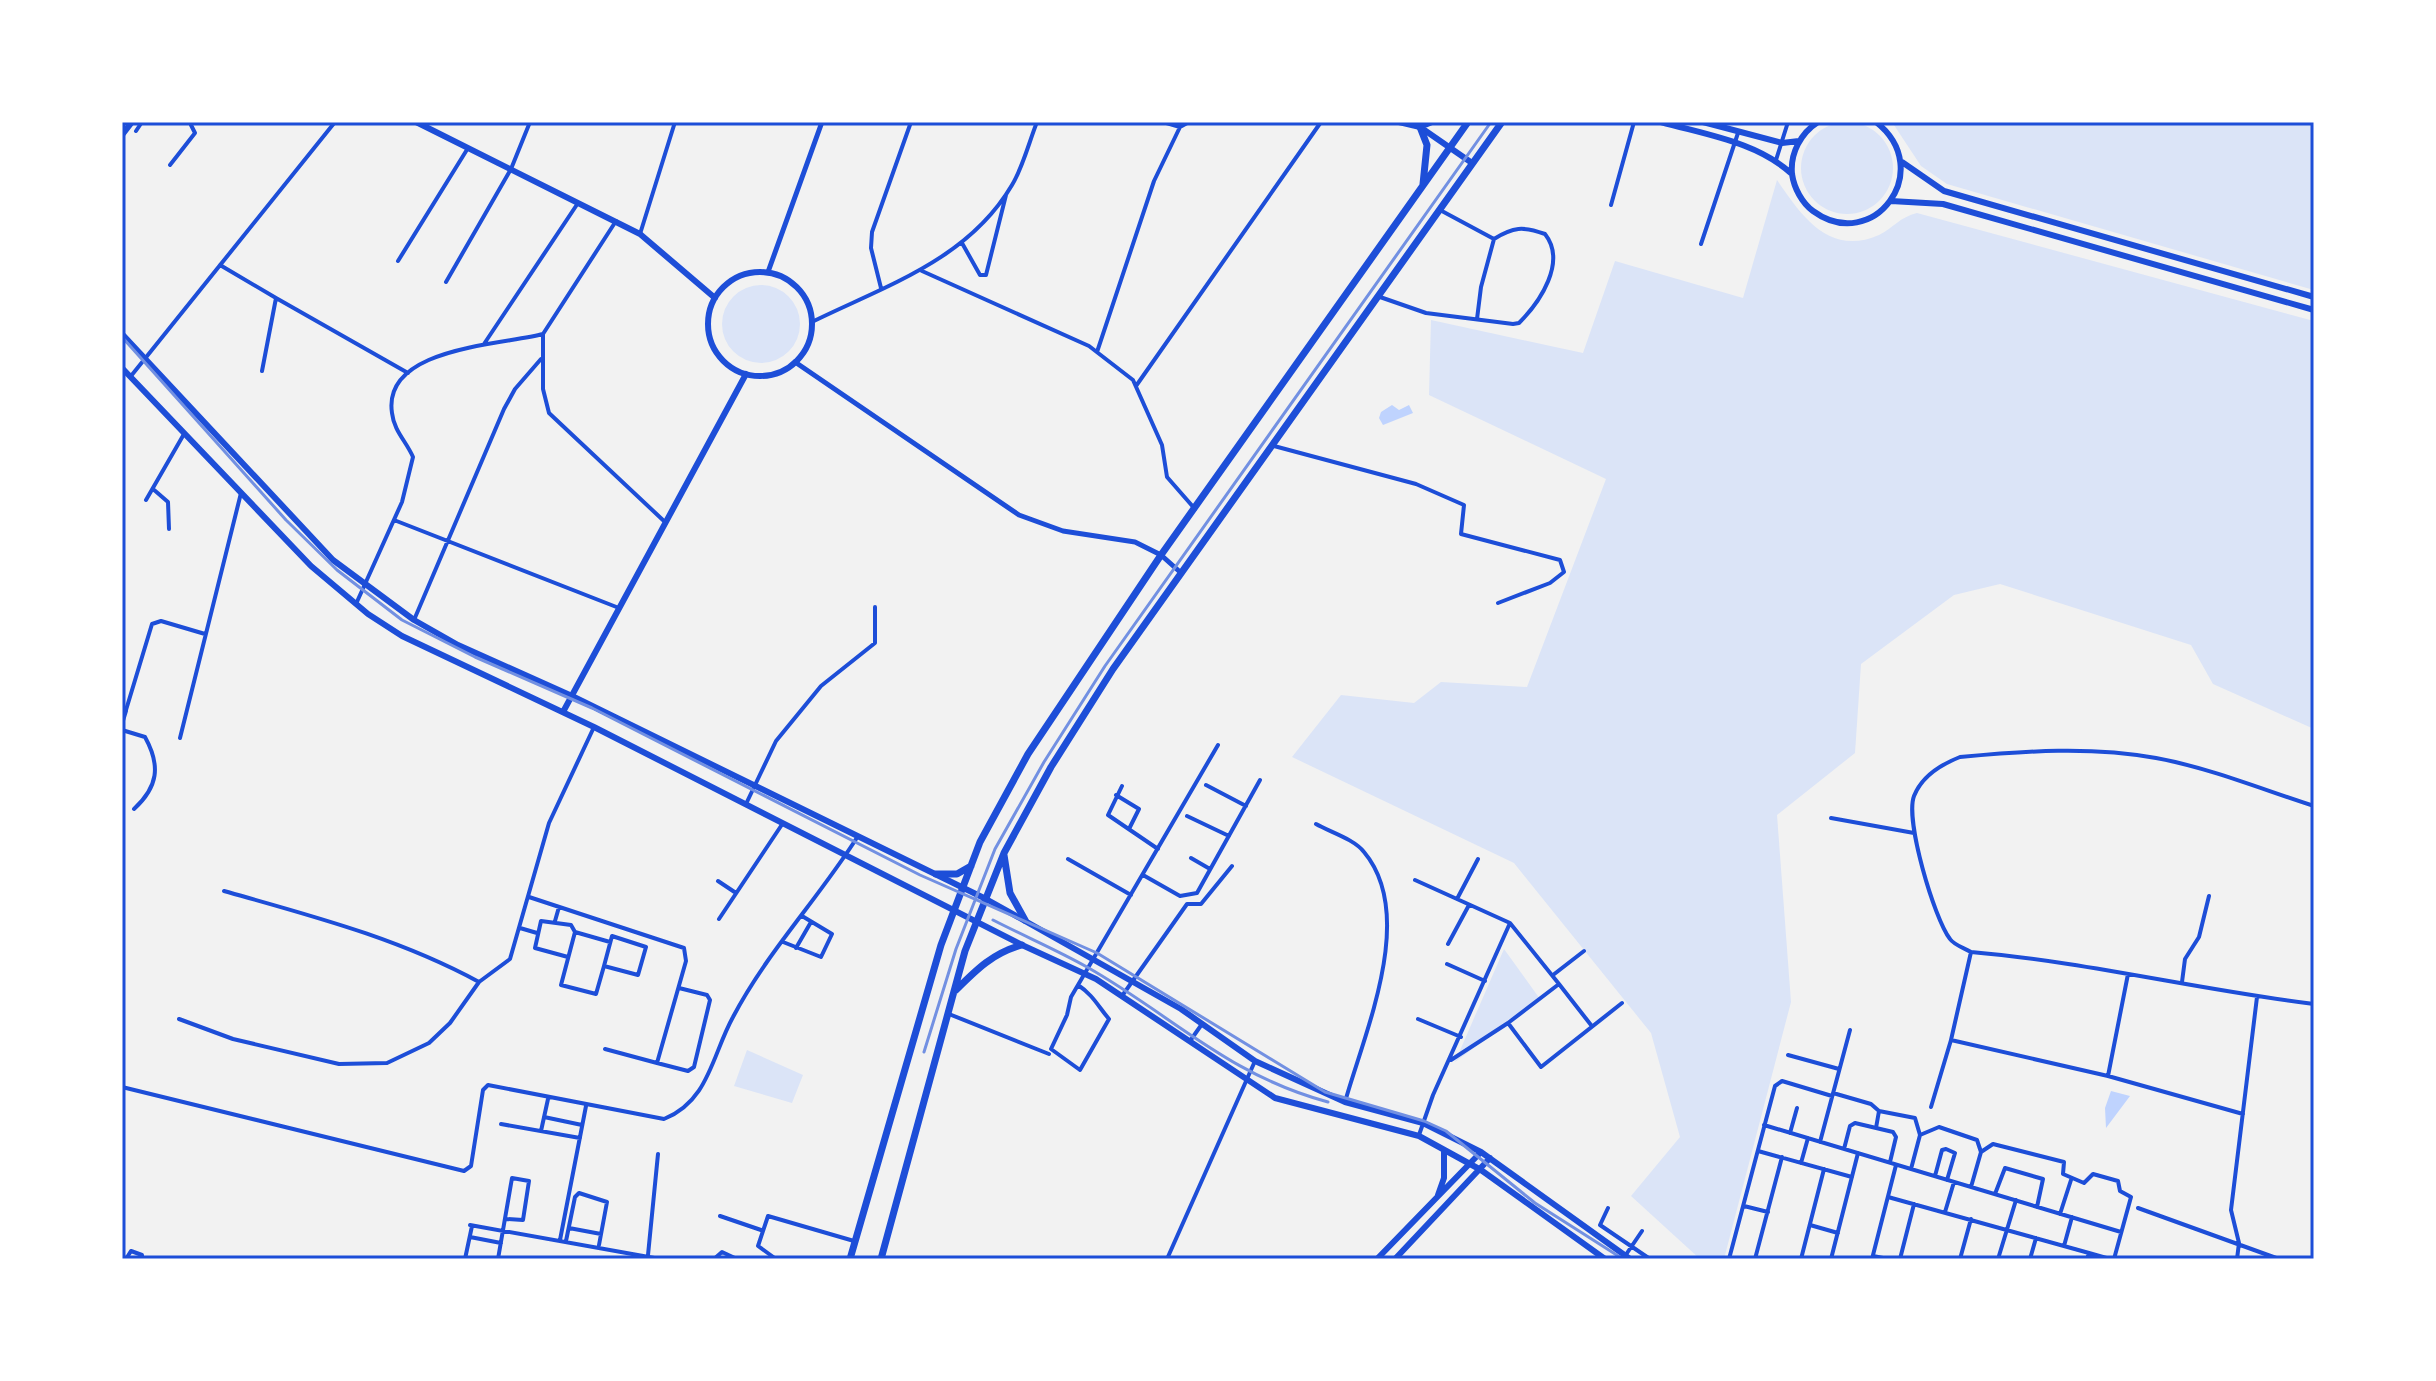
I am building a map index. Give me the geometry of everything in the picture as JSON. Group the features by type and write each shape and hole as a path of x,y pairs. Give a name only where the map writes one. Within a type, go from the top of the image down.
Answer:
{"highway":[{"path":"850,1259 904,1063 954,910 971,866 1028,754 1161,555 1468,122"},
{"path":"881,1259 955,992 977,922 1004,853 1051,767 1113,669 1502,122"},
{"path":"1420,127 1427,145 1422,190"},
{"path":"1004,853 1010,893 1025,920"},
{"path":"936,874 957,874 971,866"},
{"path":"955,992 981,964 1003,950 1022,945"}],"main road":[{"path":"122,135 132,122"},
{"path":"417,122 640,234 715,298"},
{"path":"1399,122 1420,127 1472,163"},
{"path":"1420,127 1432,122"},
{"path":"1661,122 1736,143 1776,160 1792,174 1808,208 1824,218 1842,223 1860,222 1877,214 1898,189 1902,162 1897,145 1876,122"},
{"path":"1703,122 1782,143 1799,141"},
{"path":"1792,174 1799,141 1818,122"},
{"path":"1902,162 1944,191 2314,297"},
{"path":"1891,201 1943,204 2314,310"},
{"path":"2121,256 2124,245"},
{"path":"2157,266 2159,255"},
{"path":"2192,276 2195,265"},
{"path":"768,272 785,278 799,289 808,305 812,322 810,337 795,362 771,375 746,374 731,368 711,343 708,328 715,298 738,277 768,272"},
{"path":"122,334 333,560 414,620 458,645 572,696 986,899 1094,958 1202,1024 1255,1061 1345,1102 1423,1123 1481,1152 1626,1258"},
{"path":"122,368 311,566 356,604 402,636 594,727 1022,945 1085,973 1275,1098 1386,1130 1419,1136 1481,1170 1605,1259"},
{"path":"563,712 746,374"},
{"path":"662,762 670,744"},
{"path":"1316,1111 1321,1092"},
{"path":"1437,1199 1444,1178 1444,1150"},
{"path":"1377,1259 1481,1152"},
{"path":"1395,1259 1490,1158"},
{"path":"1515,1196 1523,1184"},
{"path":"1584,1246 1592,1234"}],"street":[{"path":"136,131 142,122"},
{"path":"130,377 335,122"},
{"path":"446,282 511,169 530,122"},
{"path":"640,234 675,122"},
{"path":"768,272 822,122"},
{"path":"881,288 871,248 872,232 911,122"},
{"path":"962,243 980,275 986,275 1006,193 1037,122"},
{"path":"1163,122 1180,127"},
{"path":"1097,352 1154,181 1180,127 1189,122"},
{"path":"1136,386 1321,122"},
{"path":"1611,205 1634,122"},
{"path":"1776,160 1788,122"},
{"path":"170,165 193,137 195,131 191,125"},
{"path":"1701,244 1739,131"},
{"path":"398,261 468,148"},
{"path":"812,322 922,271 974,235 1006,193"},
{"path":"484,344 578,203"},
{"path":"1439,209 1494,239"},
{"path":"616,221 543,334 541,359 549,413 666,522"},
{"path":"1377,296 1426,313 1477,319 1519,323 1545,287 1552,270 1553,251 1545,234 1525,227 1510,229 1494,239 1481,287 1477,319"},
{"path":"220,265 408,373"},
{"path":"922,271 1097,352 1133,380 1162,445 1167,477 1195,509"},
{"path":"262,371 276,298"},
{"path":"356,604 394,520 413,457 397,432 391,410 394,389 408,373 455,350 543,334"},
{"path":"414,620 504,409 515,389 541,359"},
{"path":"795,362 1019,515 1063,531 1135,542 1161,555 1180,572"},
{"path":"146,500 184,434"},
{"path":"1271,446 1416,484 1464,505 1461,534 1560,560 1564,572 1550,583 1498,603"},
{"path":"153,489 168,502 169,529"},
{"path":"180,738 241,493"},
{"path":"394,520 619,608"},
{"path":"746,804 776,741 821,686 875,643 875,607"},
{"path":"134,809 152,793 155,777 152,750 145,737 122,727 124,710 152,624 161,621 206,635"},
{"path":"179,1019 289,1054 332,1063 378,1065 412,1053 429,1043 450,1023 479,982 510,959 549,823 594,727"},
{"path":"1078,985 1091,993 1098,1009 1109,1019 1080,1070 1051,1050 1078,985 1218,745"},
{"path":"2314,806 2211,771 2154,757 2084,750 1960,757 1941,764 1914,794 1911,809 1914,833 1942,924 1951,942 1971,952 2097,966 2257,997 2314,1004"},
{"path":"1143,875 1180,896 1197,893 1260,780"},
{"path":"1206,785 1246,806"},
{"path":"1122,786 1108,815 1158,849"},
{"path":"1116,795 1139,809 1129,829"},
{"path":"1187,816 1229,836"},
{"path":"1831,818 1914,833"},
{"path":"719,919 783,823"},
{"path":"1316,824 1362,849 1381,876 1388,901 1386,949 1345,1102"},
{"path":"122,1087 464,1171 471,1166 483,1090 488,1085 664,1119 683,1111 709,1077 734,1015 858,836"},
{"path":"1191,858 1210,869"},
{"path":"1068,859 1131,895"},
{"path":"1457,899 1478,859"},
{"path":"1122,996 1187,904 1201,904 1232,866"},
{"path":"1415,880 1510,923 1591,1025"},
{"path":"718,881 736,893"},
{"path":"224,891 364,931 436,958 479,982"},
{"path":"2182,982 2185,959 2199,937 2209,896"},
{"path":"528,897 684,948 686,961 657,1063"},
{"path":"1448,944 1469,905"},
{"path":"555,921 559,907"},
{"path":"783,942 821,957 832,934 802,916"},
{"path":"568,957 535,948 542,918 573,926 575,932 561,985 593,995 597,992 615,925"},
{"path":"796,948 812,921"},
{"path":"1419,1136 1510,923"},
{"path":"519,928 537,933"},
{"path":"629,941 632,930"},
{"path":"575,932 646,947 638,975 604,966"},
{"path":"1553,975 1584,951"},
{"path":"1931,1107 1951,1040 1971,952"},
{"path":"1447,964 1485,981"},
{"path":"2108,1076 2128,974"},
{"path":"1451,1060 1508,1023 1559,984"},
{"path":"605,1049 688,1071 694,1067 710,1000 707,995 679,988"},
{"path":"2237,1259 2239,1243 2231,1210 2257,997"},
{"path":"1508,1023 1541,1067 1622,1003"},
{"path":"949,1014 1049,1054"},
{"path":"1418,1019 1461,1037"},
{"path":"1190,1041 1202,1024"},
{"path":"1820,1142 1850,1030"},
{"path":"1951,1040 2108,1076 2243,1114"},
{"path":"1788,1055 1840,1069"},
{"path":"1167,1259 1244,1079 1255,1061"},
{"path":"1729,1259 1778,1082 1915,1118 1920,1135 1911,1169"},
{"path":"541,1131 549,1098"},
{"path":"563,1240 586,1106"},
{"path":"1790,1133 1797,1108"},
{"path":"1876,1128 1879,1111"},
{"path":"1386,1130 1390,1115"},
{"path":"544,1117 582,1125"},
{"path":"501,1124 580,1138"},
{"path":"1844,1149 1852,1124 1896,1134 1890,1163"},
{"path":"1764,1125 2121,1232"},
{"path":"1920,1135 1939,1127 1974,1137 1981,1152"},
{"path":"1801,1163 1808,1138"},
{"path":"1888,1197 2007,1229 2088,1256 2112,1259 2131,1197 2120,1191 2120,1183 2093,1174 2084,1183 2071,1180 2063,1174 2064,1162 1993,1144 1981,1152 1971,1187"},
{"path":"1935,1176 1942,1150 1946,1149 1955,1153 1947,1180"},
{"path":"1758,1151 1852,1177"},
{"path":"1831,1259 1858,1153"},
{"path":"648,1255 658,1154"},
{"path":"1755,1259 1782,1157"},
{"path":"1888,1259 1872,1257 1896,1165"},
{"path":"1995,1194 2005,1168 2043,1179 2037,1207"},
{"path":"1801,1259 1824,1169"},
{"path":"498,1259 512,1178 529,1181 523,1220 506,1219"},
{"path":"2060,1214 2071,1180"},
{"path":"1945,1212 1954,1182"},
{"path":"563,1240 569,1228 575,1197 579,1193 606,1200 598,1246"},
{"path":"1998,1259 2016,1200"},
{"path":"1900,1259 1914,1204"},
{"path":"1744,1206 1768,1212"},
{"path":"1608,1208 1600,1225 1650,1259"},
{"path":"2138,1208 2279,1259"},
{"path":"772,1258 758,1246 761,1230 769,1215 855,1242"},
{"path":"720,1216 761,1230"},
{"path":"2064,1246 2072,1217"},
{"path":"1960,1259 1971,1219"},
{"path":"465,1259 471,1225 660,1259"},
{"path":"1810,1225 1838,1233"},
{"path":"569,1228 601,1234"},
{"path":"1626,1258 1642,1231"},
{"path":"470,1237 501,1243"},
{"path":"2030,1259 2036,1238"},
{"path":"126,1259 131,1251 142,1255 142,1259"},
{"path":"714,1259 720,1252 737,1259"}],"shaded area":[{"path":"1847,122 1865,125 1880,135 1890,150 1893,168 1890,186 1880,201 1865,211 1847,214 1829,211 1814,201 1804,186 1801,168 1804,150 1814,135 1829,125"},
{"path":"1892,122 2314,122 2314,290 1947,184 1921,166"},
{"path":"1777,180 1818,229 1845,241 1879,235 1917,213 2314,321 2314,729 2213,684 2191,645 2000,584 1954,595 1861,664 1855,753 1777,815 1791,1002 1724,1259 1700,1259 1631,1196 1680,1137 1651,1033 1514,863 1292,757 1341,695 1414,703 1441,682 1527,687 1606,479 1429,395 1431,320 1583,353 1615,261 1743,298"},
{"path":"761,285 776,288 789,296 797,309 800,324 797,339 789,352 776,360 761,363 746,360 733,352 725,339 722,324 725,309 733,296 746,288"},
{"path":"1504,949 1540,999 1455,1062"},
{"path":"747,1050 803,1075 792,1103 734,1086"}],"water":[{"path":"1392,405 1399,410 1409,405 1413,413 1383,425 1379,418 1381,412"},
{"path":"2111,1091 2130,1096 2106,1128 2105,1108"}],"railway":[{"path":"924,1052 956,949 995,849 1044,762 1105,666 1491,122"},
{"path":"122,337 286,520 337,570 402,620 475,657 592,708 920,875 1097,953 1325,1092 1424,1121 1446,1131 1535,1203 1623,1259"},
{"path":"993,920 1087,967 1230,1060 1292,1090 1328,1102"}]}
